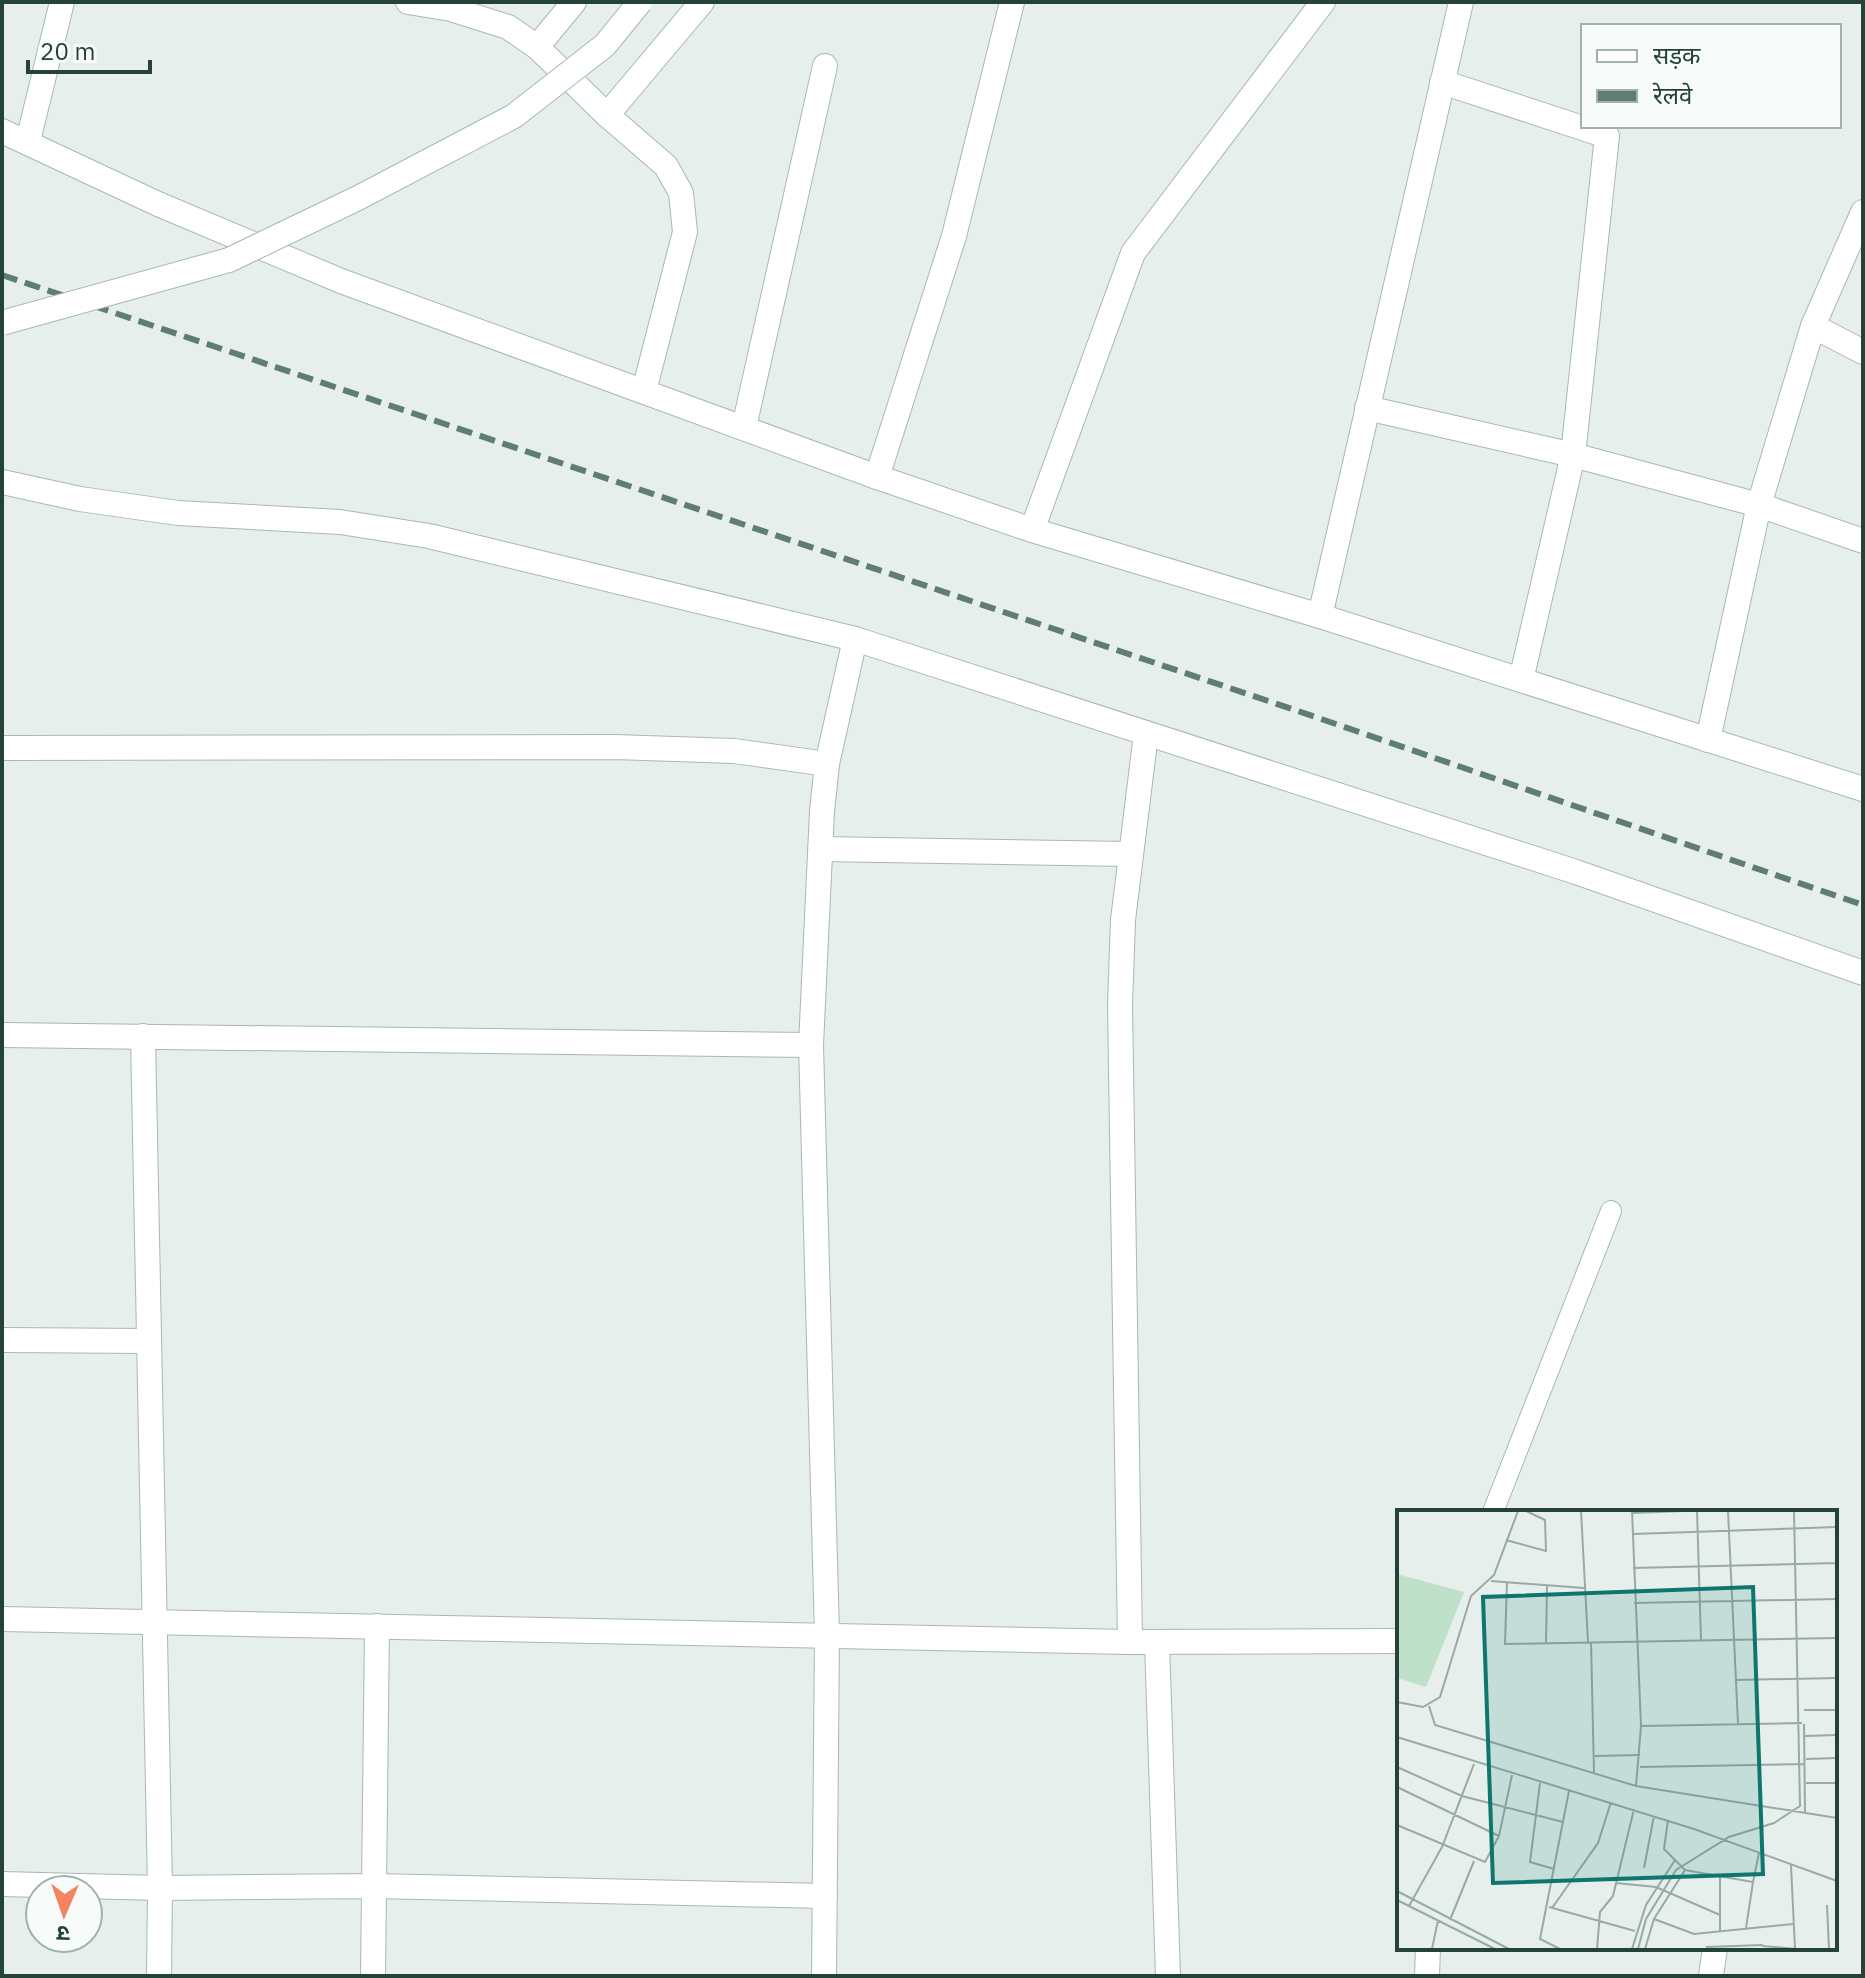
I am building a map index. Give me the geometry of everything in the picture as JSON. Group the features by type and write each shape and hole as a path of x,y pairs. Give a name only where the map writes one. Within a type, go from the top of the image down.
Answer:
{"street":[{"path":"28,141 62,2"},
{"path":"408,2 451,9 508,27 537,47 607,115 666,166 681,193 685,232 644,391"},
{"path":"537,47 574,2"},
{"path":"2,323 229,260 358,198 514,116 605,45 640,2"},
{"path":"607,115 702,2"},
{"path":"877,477 954,236 1012,2"},
{"path":"1032,530 1133,253 1323,2"},
{"path":"1320,616 1461,2"},
{"path":"744,427 825,66"},
{"path":"1442,82 1581,127"},
{"path":"1521,680 1573,455 1607,136 1583,128"},
{"path":"2,131 158,204 341,281 877,477 1032,530 1320,616 1863,789"},
{"path":"1708,740 1759,505 1813,326 1863,212"},
{"path":"1813,326 1863,352"},
{"path":"1367,408 1573,455 1759,505 1863,541"},
{"path":"2,482 80,499 178,513 340,522 429,536 855,639 1576,872 1863,973"},
{"path":"824,1976 827,1635 811,1045 827,764 855,639"},
{"path":"1130,1642 1120,1005 1123,920 1146,734"},
{"path":"2,748 615,747 734,751 827,764"},
{"path":"821,849 1130,854"},
{"path":"2,1035 811,1045"},
{"path":"143,1036 160,1888 159,1976"},
{"path":"2,1340 148,1341"},
{"path":"2,1619 1130,1642 1397,1641"},
{"path":"373,1976 377,1626"},
{"path":"1157,1642 1168,1976"},
{"path":"2,1884 160,1888 374,1886 825,1896"},
{"path":"1427,1976 1428,1950"},
{"path":"1711,1976 1715,1950"}],"lane":[{"path":"1494,1510 1611,1211"}],"railway":[{"path":"2,275 1295,710 1863,905"}]}
